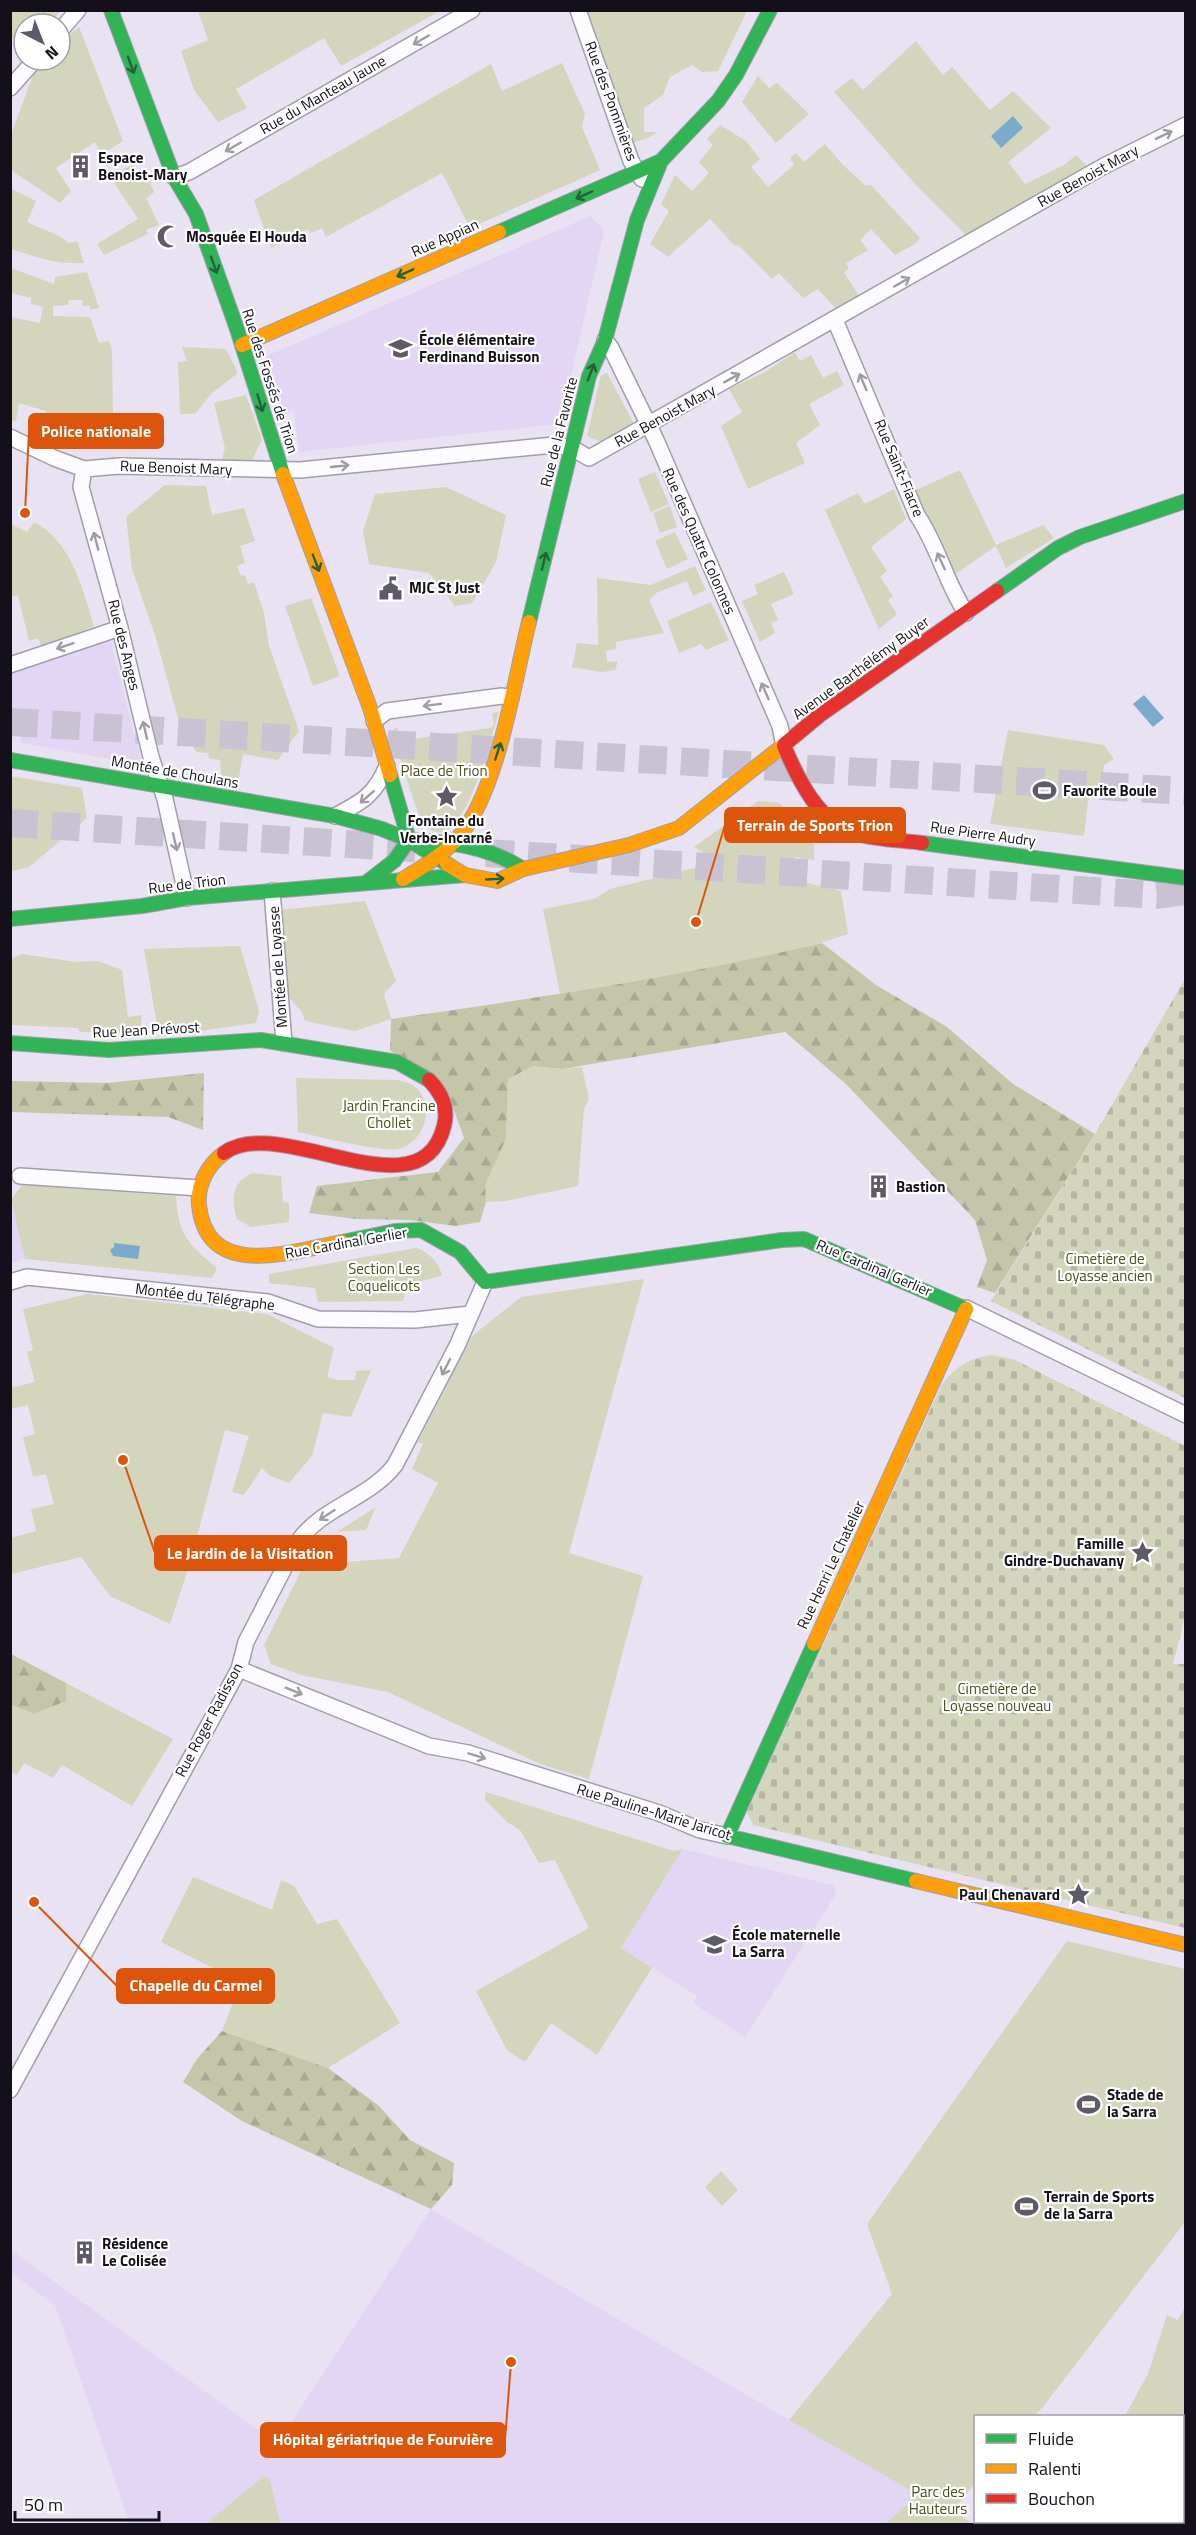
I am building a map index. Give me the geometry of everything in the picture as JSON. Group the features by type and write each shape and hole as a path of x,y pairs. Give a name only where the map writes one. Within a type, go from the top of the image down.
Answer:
{"street":[{"name":"Rue des Fossés de Trion","path":"111,10 174,177 196,214 242,345 282,471 374,721 387,766"},
{"name":"Rue du Manteau Jaune","path":"174,177 189,172 472,10"},
{"name":"Rue des Pommières","path":"578,10 631,161 648,189"},
{"name":"Rue de la Favorite","path":"455,842 467,824 492,770 589,376 605,340 637,220 648,189 661,161 718,101 736,75 770,10"},
{"path":"10,88 24,72"},
{"name":"Rue Benoist Mary","path":"84,469 119,466 282,471 554,445 572,448 589,458 1104,166 1185,124"},
{"name":"Rue Appian","path":"242,345 661,161"},
{"name":"Rue Saint-Fiacre","path":"835,320 917,515 926,528 966,613"},
{"name":"Rue des Quatre Colonnes","path":"605,340 649,425 780,726 784,746"},
{"path":"10,437 54,458 84,469"},
{"name":"Rue des Anges","path":"84,469 81,487 120,628 151,756 161,786 187,898"},
{"name":"Avenue Barthélémy Buyer","path":"523,869 629,845 679,828 820,715 1058,548 1080,537 1185,501"},
{"path":"10,665 120,628"},
{"path":"374,721 387,711 502,696 511,698"},
{"name":"Rue Pierre Audry","path":"784,746 798,780 826,815 841,828 856,834 1185,878"},
{"name":"Montée de Choulans","path":"10,760 334,816"},
{"path":"334,816 362,802 373,792 387,766"},
{"path":"387,766 409,840"},
{"path":"334,816 382,829 409,840 436,859 465,875"},
{"path":"409,840 455,842 510,860 523,869"},
{"path":"367,882 394,861 409,840"},
{"path":"403,879 436,859 455,842"},
{"path":"367,882 465,875 497,881 523,869"},
{"name":"Rue de Trion","path":"10,919 142,906 187,898 367,882"},
{"name":"Montée de Loyasse","path":"272,891 284,1042"},
{"name":"Rue Jean Prévost","path":"10,1043 109,1050 261,1040 284,1042"},
{"path":"20,1176 199,1188 205,1172 216,1159 230,1149 246,1143 264,1143 373,1163 405,1165 421,1160 434,1149 442,1135 446,1119 444,1103 437,1088 426,1077 397,1062 284,1042"},
{"name":"Rue Cardinal Gerlier","path":"199,1188 198,1207 203,1225 214,1240 229,1251 247,1256 265,1257 395,1232 421,1230 460,1252 485,1282 782,1240 804,1239 966,1308 1185,1414"},
{"name":"Montée du Télégraphe","path":"10,1282 27,1277 268,1302 318,1319 416,1320 470,1314"},
{"name":"Rue Roger Radisson","path":"10,2090 239,1669 246,1642 297,1542 304,1532 317,1521 379,1481 395,1465 457,1346 485,1282"},
{"name":"Rue Henri Le Chatelier","path":"727,1836 966,1308"},
{"name":"Rue Pauline-Marie Jaricot","path":"239,1669 429,1746 468,1753 659,1813 700,1830 944,1885 1185,1945"}],"shaded area":[{"name":"École élémentaire Ferdinand Buisson","path":"591,216 604,231 560,424 299,452 294,411 282,413 262,358"},
{"path":"110,638 142,765 22,743 11,710 11,671"},
{"path":"11,1200 25,1259 11,1263"},
{"name":"École maternelle La Sarra","path":"683,1849 833,1885 836,1894 745,2037 693,2003 697,1996 621,1948"},
{"path":"431,2209 918,2495 885,2524 130,2524 55,2305 11,2273 11,2250 277,2444"}],"green space":[{"path":"11,10 60,10 59,12 12,12 11,40"},
{"path":"198,11 440,11 341,66 324,38 236,89 247,108 218,122 194,90 181,51 208,40"},
{"path":"578,11 747,11 718,71 702,72 692,65 670,77 663,95 644,108 644,132 657,132 648,138 632,143"},
{"path":"79,27 123,141 101,155 95,142 56,168 71,191 60,203 11,170 10,137 34,72 72,72 72,33"},
{"path":"916,41 943,75 952,67 990,110 1013,91 1051,128 1008,162 1025,184 1064,165 1076,155 1090,169 1034,197 967,236 916,185 834,92 852,78 863,90"},
{"path":"562,63 585,114 582,127 600,170 470,228 442,173 326,237 322,228 310,233 308,229 271,248 254,200 491,64 502,91"},
{"path":"758,76 769,88 777,83 809,114 776,143 742,102"},
{"path":"720,125 746,141 760,159 751,167 768,187 794,165 790,158 796,153 804,162 825,144 866,186 871,185 920,238 915,244 895,255 871,229 860,240 868,250 846,263 849,269 844,272 859,296 836,309 818,289 803,298 779,273 772,279 738,245 735,246 710,219 668,257 650,244 669,211 661,204 675,175 692,191 709,173 699,162 713,145 707,139"},
{"path":"133,165 144,180 148,178 154,192 146,198 159,225 146,230 148,234 104,255 97,244 138,219 109,175"},
{"path":"10,188 36,201 27,222 69,243 77,241 84,263 55,262 11,249"},
{"path":"11,268 54,284 55,277 87,272 99,308 90,310 90,306 82,306 83,300 69,300 68,305 53,306 53,316 90,317 99,343 109,341 112,351 113,424 46,413 46,411 19,403 16,421 11,420 11,317 40,323 43,307 31,304 31,298 11,293"},
{"path":"182,347 226,349 238,373 212,393 195,414 180,414 178,362 187,361"},
{"path":"795,352 800,361 811,355 823,378 837,371 844,385 809,404 820,425 796,443 805,463 748,489 721,426 742,412 729,389 765,372"},
{"path":"607,373 635,426 604,443 587,436 601,375"},
{"path":"246,395 262,440 251,462 222,459 225,448 214,403"},
{"path":"960,470 996,545 1043,525 1054,538 1006,568 996,546 951,577 916,490"},
{"path":"655,472 669,504 651,512 638,479"},
{"path":"165,485 206,486 212,515 244,508 255,541 240,546 245,563 237,566 241,576 245,575 248,584 254,582 264,613 269,646 299,731 278,760 243,754 238,782 222,779 220,760 209,758 208,753 196,752 177,715 156,638 132,569 126,517"},
{"path":"446,487 506,515 496,562 472,603 455,606 429,573 369,564 363,531 375,494"},
{"path":"894,489 906,519 871,547 887,571 880,577 893,596 888,600 897,614 879,629 825,510 858,493 865,504"},
{"path":"670,506 677,527 660,533 653,513"},
{"path":"34,522 58,541 67,554 80,582 94,626 42,647 38,638 29,641 18,595 11,597 11,524 27,532"},
{"path":"675,532 688,559 667,569 655,541"},
{"path":"695,566 706,590 693,596 687,581 656,593 649,600 664,633 616,642 616,649 606,651 607,662 618,661 615,670 602,672 572,667 577,643 598,645 597,578 651,585"},
{"path":"784,572 794,594 771,604 778,620 771,623 775,633 760,642 742,601 758,594 754,585"},
{"path":"311,598 340,676 313,686 285,606"},
{"path":"711,602 729,640 706,650 701,644 679,653 667,621"},
{"name":"Place de Trion","path":"499,712 479,776 457,822 445,832 434,831 422,825 391,732 397,727 400,738 405,740 490,728 494,726 492,713"},
{"name":"Favorite Boule","path":"1008,730 1104,745 1114,759 1104,765 1102,781 1088,801 1084,836 990,824"},
{"path":"10,776 82,788 87,818 29,867 11,871"},
{"path":"758,801 780,803 814,845 814,860 795,857 792,879 841,891 848,934 814,945 742,962 560,994 543,909 594,899 610,889 719,862 694,847"},
{"path":"365,901 396,981 384,994 391,1019 355,1031 305,1021 302,1012 285,993 279,910"},
{"path":"822,943 876,985 947,1027 1013,1084 1095,1134 995,1293 977,1287 987,1260 975,1220 846,1084 785,1032 563,1069 533,1066 508,1079 506,1139 485,1185 486,1202 480,1222 456,1226 409,1220 356,1219 309,1213 317,1186 438,1172 464,1138 451,1102 390,1050 391,1019 661,976"},
{"path":"240,946 259,1011 256,1023 159,1037 144,949"},
{"path":"22,954 76,962 98,961 122,970 128,1017 142,1015 140,1033 80,1032 78,1028 11,1025 11,959"},
{"name":"Cimetière de Loyasse ancien","path":"1185,979 1185,1398 991,1301 1095,1134"},
{"path":"533,1066 563,1069 582,1067 589,1099 584,1109 578,1186 506,1201 486,1202 484,1185 506,1139 508,1079"},
{"path":"204,1073 203,1130 168,1117 11,1112 11,1081 107,1083"},
{"name":"Jardin Francine Chollet","path":"296,1078 397,1080 409,1083 419,1091 424,1100 426,1110 422,1130 408,1145 390,1150 298,1132"},
{"path":"252,1173 281,1176 283,1202 289,1203 289,1222 251,1227 237,1219 234,1205 235,1192 240,1181"},
{"path":"22,1185 176,1196 179,1220 186,1238 217,1268 212,1278 25,1259 11,1200"},
{"name":"Section Les Coquelicots","path":"416,1248 433,1259 442,1276 408,1284 403,1301 318,1302 315,1288 269,1283 269,1274"},
{"path":"644,1279 569,1553 643,1576 589,1779 540,1764 388,1692 301,1675 271,1664 264,1645 304,1565 399,1558 438,1483 412,1469 423,1444 418,1442 472,1336 521,1297"},
{"path":"88,1294 267,1314 334,1348 327,1377 337,1380 355,1380 356,1371 371,1370 351,1417 323,1413 312,1456 289,1483 270,1476 262,1468 244,1495 232,1492 249,1436 225,1430 190,1563 170,1624 110,1596 81,1557 11,1574 11,1538 36,1531 31,1509 54,1504 46,1474 33,1477 23,1437 35,1434 28,1405 11,1409 11,1388 35,1382 27,1352 33,1350 23,1309"},
{"name":"Cimetière de Loyasse nouveau","path":"992,1355 1013,1359 1185,1446 1185,1617 1173,1664 1184,1664 1186,1667 1185,1928 753,1825 747,1812 942,1384 964,1364"},
{"path":"376,1507 366,1530 337,1532"},
{"path":"11,1654 66,1683 66,1701 34,1714 11,1705"},
{"path":"66,1683 173,1739 132,1806 62,1765 53,1778 24,1763 17,1775 11,1772 10,1705 34,1714 66,1701"},
{"path":"486,1792 674,1851 683,1849 621,1948 652,1968 597,2055 551,2023 525,2062 507,2050 476,1991 589,1928 555,1860 539,1863 520,1830 507,1822 485,1800"},
{"path":"193,1877 272,1910 281,1880 294,1886 317,1924 337,1919 400,2023 328,2068 222,2031 241,1982 161,1942"},
{"name":"Terrain de Sports de la Sarra","path":"1067,1941 1185,1969 1185,2222 1035,2415 974,2415 974,2484 953,2511 973,2524 885,2524 918,2495 789,2420 892,2294 867,2224"},
{"path":"222,2031 328,2068 379,2106 410,2140 454,2163 452,2185 431,2209 242,2121 183,2082 197,2059"},
{"path":"721,2171 738,2190 722,2206 705,2187"},
{"path":"1185,2307 1185,2524 1006,2524 1184,2523 1184,2415 1126,2415 1148,2374 1167,2315 1178,2320"},
{"path":"264,2476 270,2479 280,2524 206,2524"},
{"path":"1127,2523 1128,2524 1031,2524"}],"water":[{"path":"1013,116 1023,128 1001,148 991,136"},
{"path":"1144,695 1164,718 1153,727 1133,704"},
{"path":"114,1243 140,1246 138,1259 113,1256 110,1250 114,1247"}],"tunnel":[{"path":"10,722 1186,791"},
{"path":"10,823 428,849"},
{"path":"486,853 1157,895 1186,891"}],"traffic: fast":[{"path":"111,10 174,177 196,214 236,326 283,474"},
{"path":"529,622 589,376 605,340 637,220 661,161 718,101 736,75 770,10"},
{"path":"499,232 661,161"},
{"path":"997,591 1058,548 1080,537 1186,501"},
{"path":"10,760 335,816 382,829 409,840 447,864"},
{"path":"367,882 394,861 409,840 390,775"},
{"path":"409,840 439,842 482,850 523,869"},
{"path":"922,843 1186,878"},
{"path":"10,919 142,906 187,898 465,875"},
{"path":"10,1043 109,1050 261,1040 397,1062 429,1080"},
{"path":"342,1242 395,1231 421,1230 460,1252 485,1282 782,1240 804,1239 966,1309"},
{"path":"814,1644 727,1836 916,1881"}],"traffic: slow":[{"path":"242,345 499,232"},
{"path":"283,474 370,708 390,775"},
{"path":"403,879 448,848 461,834 474,814 486,789 504,732 529,622"},
{"path":"447,864 465,875 497,881 523,869 629,845 679,828 785,744"},
{"path":"224,1153 213,1163 205,1176 199,1197 205,1229 218,1245 235,1253 255,1256 277,1255 342,1242"},
{"path":"814,1644 966,1309"},
{"path":"916,1881 1186,1945"}],"traffic: jam":[{"path":"785,744 820,715 997,591"},
{"path":"784,746 803,786 832,821 844,829 865,836 922,843"},
{"path":"224,1153 248,1144 278,1145 379,1165 408,1164 430,1152 444,1126 445,1107 429,1080"}],"place":[{"name":"Espace Benoist-Mary","path":"80,167"},
{"name":"Mosquée El Houda","path":"168,237"},
{"name":"École élémentaire Ferdinand Buisson","path":"401,349"},
{"name":"Police nationale","path":"25,513"},
{"name":"MJC St Just","path":"391,588"},
{"name":"Favorite Boule","path":"1045,791"},
{"name":"Fontaine du Verbe-Incarné","path":"446,797"},
{"name":"Terrain de Sports Trion","path":"696,922"},
{"name":"Bastion","path":"878,1187"},
{"name":"Le Jardin de la Visitation","path":"123,1460"},
{"name":"Famille Gindre-Duchavany","path":"1142,1553"},
{"name":"Paul Chenavard","path":"1078,1895"},
{"name":"Chapelle du Carmel","path":"34,1902"},
{"name":"École maternelle La Sarra","path":"714,1944"},
{"name":"Stade de la Sarra","path":"1089,2104"},
{"name":"Terrain de Sports de la Sarra","path":"1026,2206"},
{"name":"Résidence Le Colisée","path":"84,2253"},
{"name":"Hôpital gériatrique de Fourvière","path":"511,2362"}],"park label":[{"name":"Parc des Hauteurs","path":"938,2500"}]}
